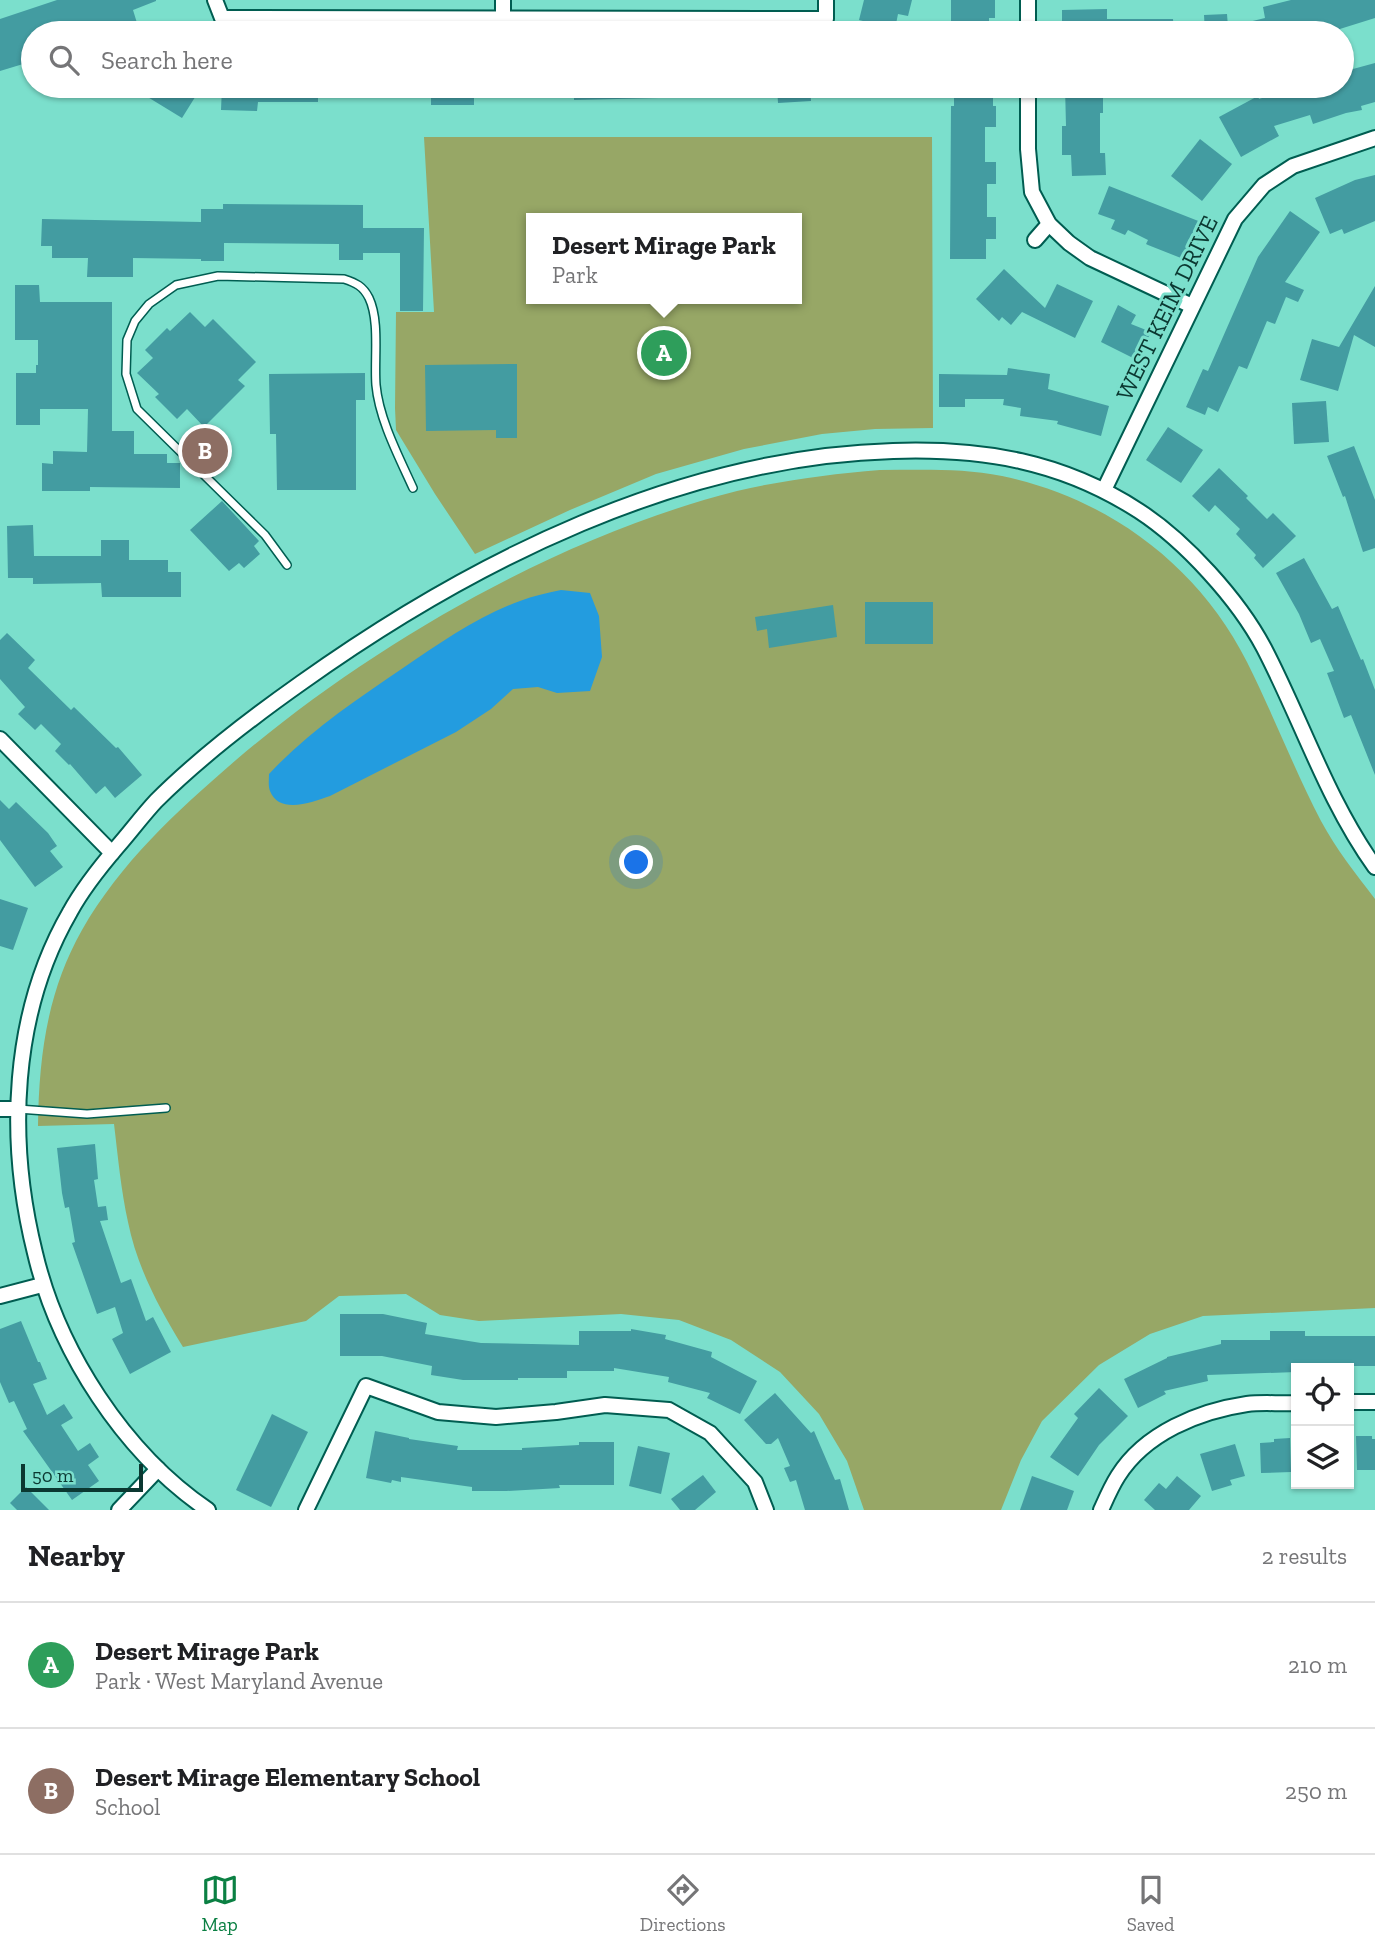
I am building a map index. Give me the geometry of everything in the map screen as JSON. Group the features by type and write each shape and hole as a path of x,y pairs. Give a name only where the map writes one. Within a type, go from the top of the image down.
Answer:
{"street":[{"path":"215,0 222,18 827,19 826,0"},
{"path":"503,0 503,18"},
{"path":"1028,0 1028,21"},
{"path":"1028,98 1028,149 1032,192 1049,223 1069,243 1090,258 1192,306"},
{"name":"WEST KEIM DRIVE","path":"1104,490 1235,219 1264,186 1293,166 1375,138"},
{"path":"1035,240 1049,223"},
{"path":"208,1510 158,1469 120,1425 69,1347 42,1285 26,1209 18,1109 24,1044 31,1009 46,963 67,916 95,874 153,804 253,717 334,659 416,609 514,555 651,497 705,480 777,464 836,455 914,450 959,451 1003,457 1055,469 1104,490 1145,514 1216,580 1263,646 1343,816 1375,867"},
{"path":"0,738 112,853"},
{"path":"0,1109 18,1109"},
{"path":"0,1296 42,1285"},
{"path":"306,1510 366,1386 438,1412 496,1417 605,1405 668,1410 710,1433 755,1482 766,1510"},
{"path":"1354,1402 1375,1402"},
{"path":"1101,1510 1118,1475 1134,1457 1152,1440 1185,1420 1249,1404 1291,1403"},
{"path":"119,1510 158,1469"}],"lane":[{"path":"287,565 265,535 137,409 126,374 127,341 135,320 149,304 176,285 218,276 344,279 360,285 370,299 374,317 376,387 388,433 413,488"},
{"path":"18,1109 88,1114 166,1108"}],"green space":[{"path":"424,137 932,137 933,428 875,429 822,434 744,449 656,474 475,554 396,430 396,312 434,312"},
{"path":"880,470 987,473 1041,486 1078,501 1113,519 1176,566 1203,595 1227,627 1266,701 1321,821 1375,899 1375,1308 1203,1316 1150,1334 1099,1365 1042,1421 1021,1460 1001,1510 864,1510 847,1461 819,1414 780,1372 731,1340 679,1320 621,1314 479,1321 440,1315 406,1294 339,1296 306,1321 183,1347 157,1302 132,1239 123,1198 114,1124 38,1126 43,1050 60,977 82,930 114,882 132,860 193,799 290,716 409,635 472,598 604,535 670,511 737,491 772,484"}],"water":[{"path":"561,590 590,593 599,616 602,657 590,691 557,693 538,687 513,689 491,709 456,732 330,796 297,805 281,803 274,798 269,789 269,774 316,730 350,705 474,622 520,601"}],"building":[{"path":"57,0 156,0 133,10 136,21 21,21 21,65 0,71 0,19"},
{"path":"864,0 912,0 908,16 898,14 897,21 859,20"},
{"path":"951,0 995,0 995,18 989,18 989,21 951,21"},
{"path":"1291,0 1375,0 1375,18 1354,25 1354,21 1253,21 1265,18 1263,7"},
{"path":"1107,9 1107,19 1173,21 1062,21 1062,10"},
{"path":"1227,14 1228,21 1204,21 1204,15"},
{"path":"1375,63 1375,102 1361,106 1362,110 1313,124 1310,115 1274,126 1279,136 1241,157 1219,117 1254,98 1354,98 1354,69"},
{"path":"149,98 194,98 182,118"},
{"path":"222,98 318,98 318,102 258,102 257,111 221,110"},
{"path":"431,98 474,98 474,105 431,105"},
{"path":"574,98 659,98 574,100"},
{"path":"778,98 811,98 811,101 778,103"},
{"path":"954,98 993,98 993,106 996,106 996,127 985,127 985,162 996,162 996,184 987,184 987,217 996,217 996,239 986,239 986,259 950,259 951,106 954,106"},
{"path":"1065,98 1103,98 1103,113 1100,113 1100,153 1105,153 1106,175 1072,176 1071,155 1062,155 1062,126 1066,126"},
{"path":"1200,139 1232,164 1202,201 1171,176"},
{"path":"1375,175 1375,221 1344,234 1342,229 1330,234 1315,198 1355,180"},
{"path":"1109,186 1206,224 1191,262 1146,244 1148,240 1128,230 1125,235 1111,229 1115,220 1098,214"},
{"path":"223,204 363,205 363,228 424,228 423,311 400,311 400,253 363,253 363,260 339,260 339,244 224,243 224,261 133,258 133,277 87,277 88,258 52,258 52,246 41,246 42,219 201,222 201,209 223,209"},
{"path":"1290,211 1320,232 1285,282 1304,290 1298,302 1286,297 1275,324 1267,321 1247,369 1239,366 1218,412 1208,407 1205,415 1186,407 1203,369 1208,371 1258,257"},
{"path":"1004,269 1045,308 1057,284 1093,301 1075,338 1022,312 1011,325 1002,317 999,321 976,299"},
{"path":"15,285 39,285 40,302 112,302 112,431 134,431 134,454 167,454 167,463 180,463 180,488 90,487 90,491 42,491 42,463 53,464 53,451 87,452 88,409 40,409 40,425 16,425 16,373 36,373 38,340 15,340"},
{"path":"1375,286 1375,347 1354,335 1338,391 1300,380 1312,339 1339,347"},
{"path":"1118,305 1136,315 1131,324 1151,332 1137,360 1101,342"},
{"path":"190,312 205,327 213,319 256,362 238,380 245,386 204,427 187,409 177,419 155,397 159,394 137,373 153,358 145,350 167,328 170,331"},
{"path":"517,364 517,438 496,438 496,430 426,431 425,365"},
{"path":"1008,368 1050,374 1048,389 1109,406 1101,436 1057,424 1058,421 1020,416 1021,408 1003,405 1004,399 965,399 965,407 939,407 939,374 1007,375"},
{"path":"365,373 365,400 356,400 356,490 277,490 276,434 270,434 269,374"},
{"path":"1326,401 1329,442 1294,444 1292,403"},
{"path":"1168,427 1203,450 1181,483 1146,460"},
{"path":"1354,446 1375,500 1375,548 1363,552 1345,496 1343,497 1327,456"},
{"path":"1219,468 1267,519 1273,513 1296,536 1263,568 1254,558 1256,555 1236,534 1240,529 1215,505 1209,512 1192,496"},
{"path":"222,501 259,541 254,546 260,554 244,568 239,563 229,571 190,530"},
{"path":"33,525 34,556 101,556 101,540 129,540 129,560 168,560 168,572 181,572 181,597 102,597 101,583 33,584 33,578 8,578 7,526"},
{"path":"1304,558 1332,609 1338,606 1375,690 1375,775 1351,715 1344,718 1327,673 1334,671 1320,639 1311,643 1299,614 1276,573"},
{"path":"865,602 933,602 933,644 865,644"},
{"path":"833,605 837,637 769,648 767,629 757,631 755,617"},
{"path":"7,633 35,660 28,668 71,710 74,707 118,747 142,775 115,798 105,786 96,794 55,751 61,744 41,724 35,730 18,714 25,707 0,679 0,640"},
{"path":"0,800 9,809 16,802 48,833 57,846 50,851 63,867 35,887 0,840"},
{"path":"0,899 28,908 13,950 0,946"},
{"path":"95,1144 98,1179 94,1180 98,1207 106,1206 108,1220 100,1221 121,1283 131,1279 146,1321 153,1317 171,1352 130,1374 112,1339 123,1333 115,1307 97,1314 72,1243 75,1242 69,1207 65,1208 62,1193 57,1148"},
{"path":"340,1314 383,1314 427,1323 425,1334 481,1343 579,1345 579,1331 631,1329 666,1335 665,1339 712,1352 711,1357 757,1381 740,1414 707,1398 710,1393 668,1382 669,1377 614,1368 614,1371 567,1371 567,1378 518,1380 463,1380 431,1375 432,1366 382,1356 340,1356"},
{"path":"21,1321 47,1379 33,1384 47,1415 64,1404 73,1418 61,1425 78,1451 90,1443 99,1457 88,1465 99,1481 72,1500 23,1431 27,1429 14,1401 9,1403 0,1382 0,1329"},
{"path":"1270,1331 1305,1331 1305,1336 1375,1336 1375,1366 1354,1366 1354,1363 1291,1363 1291,1372 1207,1375 1208,1381 1164,1391 1166,1394 1138,1408 1124,1379 1167,1357 1221,1344 1221,1340 1270,1340"},
{"path":"1099,1388 1128,1416 1099,1445 1078,1476 1050,1457 1078,1418 1074,1414"},
{"path":"775,1393 811,1433 814,1431 835,1480 840,1479 849,1510 805,1510 796,1480 790,1482 784,1468 790,1466 778,1438 771,1444 766,1444 744,1420"},
{"path":"272,1414 308,1432 271,1507 236,1490"},
{"path":"375,1431 458,1446 457,1450 522,1450 579,1445 579,1442 614,1442 614,1485 559,1485 560,1488 472,1491 472,1487 401,1477 401,1482 392,1480 391,1483 366,1478"},
{"path":"1356,1436 1372,1436 1372,1439 1375,1439 1375,1470 1357,1470"},
{"path":"1290,1438 1291,1472 1261,1473 1260,1443 1274,1442 1274,1439"},
{"path":"1235,1444 1245,1476 1230,1480 1232,1485 1212,1491 1200,1454"},
{"path":"638,1446 670,1453 661,1494 629,1486"},
{"path":"703,1475 716,1492 695,1510 680,1510 671,1499"},
{"path":"1032,1476 1074,1491 1067,1510 1020,1510"},
{"path":"1177,1476 1201,1496 1189,1510 1155,1510 1144,1500 1159,1483 1166,1489"},
{"path":"26,1487 49,1510 17,1510 10,1503"}],"place":[{"name":"Desert Mirage Park","path":"664,353"},
{"name":"Desert Mirage Elementary School","path":"205,451"}]}
